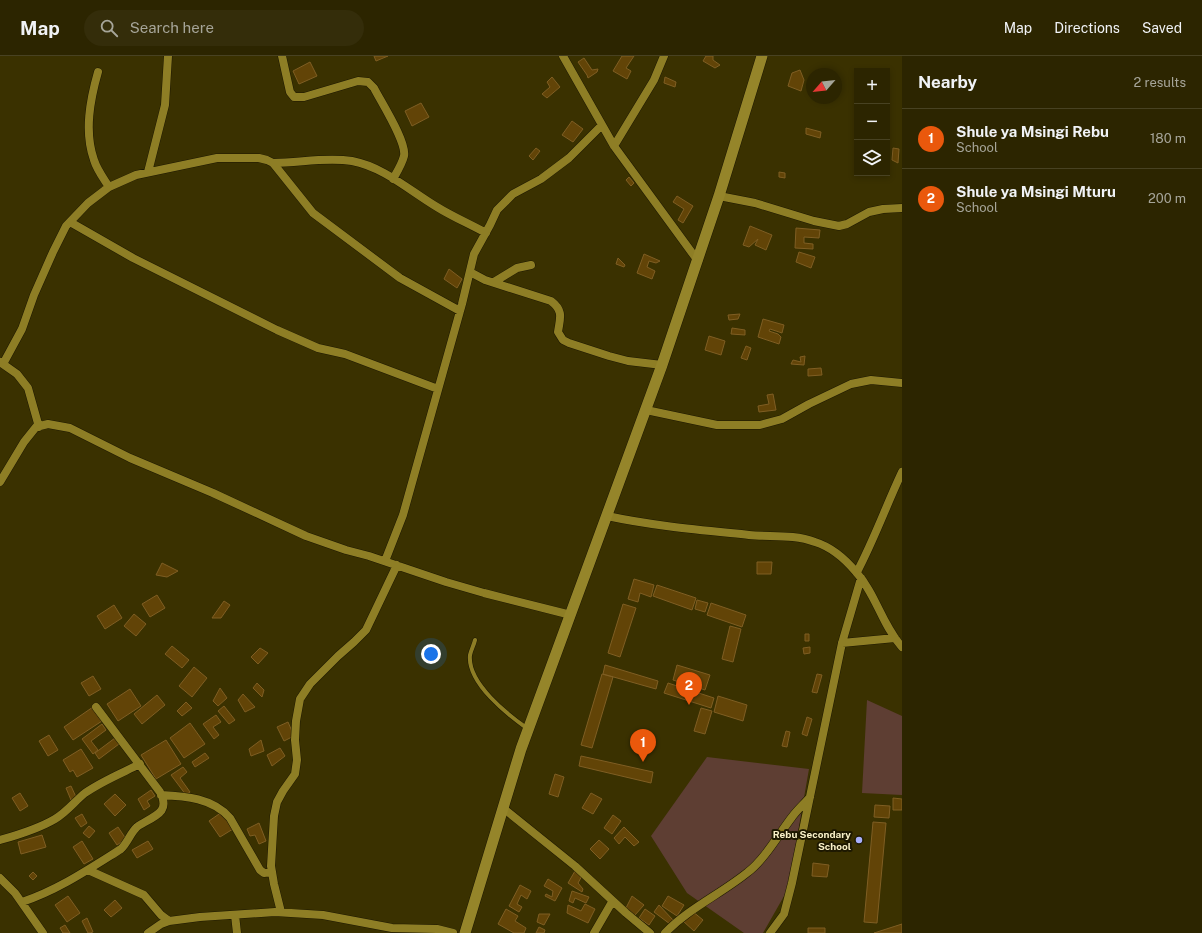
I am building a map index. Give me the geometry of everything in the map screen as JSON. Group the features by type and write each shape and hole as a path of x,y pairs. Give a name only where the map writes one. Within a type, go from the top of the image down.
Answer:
{"main road":[{"path":"465,933 528,729 662,365 698,261 762,56"}],"street":[{"path":"148,172 165,105 168,56"},
{"path":"282,56 290,92 294,97 304,97 358,81 368,82 374,88 404,146 404,155 393,179"},
{"path":"563,56 614,146 698,261"},
{"path":"614,146 654,80 664,56"},
{"path":"98,72 92,94 89,121 90,147 94,161 109,187"},
{"path":"385,561 402,515 460,311 474,254 497,210 513,194 541,179 569,158 602,125"},
{"path":"39,426 28,388 17,374 2,363 22,329 34,295 66,226 88,203 109,187 136,175 217,158 259,158 267,160 273,163 312,213 400,278 460,311"},
{"path":"273,163 293,163 328,159 353,162 370,167 393,179 437,207 486,233"},
{"path":"719,196 755,203 814,221 839,226 847,224 869,212 883,209 902,208"},
{"path":"70,222 133,258 277,330 318,348 345,354 438,389"},
{"path":"494,282 517,268 531,265"},
{"path":"470,272 494,282 551,301 557,305 561,316 558,332 563,340 569,343 615,358 662,365"},
{"path":"646,410 717,425 760,425 782,419 851,384 870,380 902,383"},
{"path":"0,482 24,442 36,428 48,424 70,428 130,458 213,493 306,536 476,591 571,615"},
{"path":"770,933 784,914 792,883 842,643 859,575 881,519 902,472"},
{"path":"607,516 661,526 751,535 786,536 815,542 837,554 859,575 869,590 885,624 900,643"},
{"path":"281,912 271,866 274,816 277,802 295,774 297,760 295,740 296,720 300,699 310,684 366,630 397,565"},
{"path":"842,643 900,643"},
{"path":"22,902 42,896 88,870 120,849 127,844 134,830 138,826 162,809 164,805 161,795 140,764 96,706"},
{"path":"0,840 18,835 54,820 63,814 84,794 100,784 140,764"},
{"path":"161,795 194,798 216,806 225,812 260,870 264,873 272,872"},
{"path":"665,933 690,910 750,872 770,848 792,816 811,796"},
{"path":"503,808 575,866 612,902 650,933"},
{"path":"88,870 144,895 161,915 169,921"},
{"path":"0,877 22,902 43,933"},
{"path":"594,933 612,902"},
{"path":"148,933 161,924 169,921 281,912 323,915 392,928 437,929 453,933"},
{"path":"235,915 237,933"}],"lane":[{"path":"475,640 470,655 471,667 477,681 496,702 528,729"}],"shaded area":[{"path":"867,700 902,716 902,795 862,793"},
{"path":"707,757 809,769 788,889 763,933 744,933 687,893 651,836"}],"building":[{"path":"374,56 388,56 376,61"},
{"path":"622,56 634,56 626,68 631,71 627,79 613,71"},
{"path":"706,56 713,56 713,60 720,65 715,68 703,61"},
{"path":"584,58 592,70 598,69 597,72 588,78 578,62"},
{"path":"310,62 317,76 299,84 293,71"},
{"path":"800,70 804,80 801,91 788,86 792,73"},
{"path":"552,77 560,87 547,98 542,94 550,87 547,82"},
{"path":"665,77 676,82 675,87 664,83"},
{"path":"421,103 429,117 412,126 405,111"},
{"path":"572,121 583,129 573,142 562,135"},
{"path":"806,128 821,132 820,138 806,134"},
{"path":"536,148 540,151 533,160 529,156"},
{"path":"893,148 899,149 898,163 892,160"},
{"path":"779,172 785,173 785,178 779,177"},
{"path":"629,177 634,183 631,186 626,180"},
{"path":"677,196 693,206 683,223 678,220 684,209 673,202"},
{"path":"750,226 772,235 766,250 755,245 758,239 749,247 743,245"},
{"path":"796,228 820,230 819,238 804,237 804,243 813,244 813,249 795,248"},
{"path":"799,252 815,257 811,268 796,262"},
{"path":"644,254 660,261 656,263 649,261 647,267 655,271 652,279 637,273"},
{"path":"618,258 625,265 624,267 616,264"},
{"path":"449,269 462,279 457,288 444,279"},
{"path":"740,314 738,319 729,320 728,315"},
{"path":"763,319 784,325 782,333 770,329 769,331 778,334 781,337 779,344 758,337"},
{"path":"732,328 745,330 745,335 731,334"},
{"path":"709,336 725,341 721,355 705,350"},
{"path":"746,346 751,348 747,360 741,358"},
{"path":"805,356 804,365 791,364 793,360 801,362 800,357"},
{"path":"821,368 822,375 808,376 808,369"},
{"path":"773,394 776,410 759,412 758,406 769,404 767,395"},
{"path":"757,562 772,562 771,574 757,574"},
{"path":"162,563 178,571 167,577 156,575"},
{"path":"634,579 654,585 651,597 640,593 638,602 628,599"},
{"path":"657,585 696,598 692,610 653,596"},
{"path":"157,595 165,608 150,617 142,604"},
{"path":"697,600 708,603 705,612 695,609"},
{"path":"224,601 230,605 221,618 212,618"},
{"path":"711,603 746,615 742,627 707,615"},
{"path":"623,604 636,608 620,657 608,653"},
{"path":"114,605 122,618 105,629 97,616"},
{"path":"134,614 146,624 136,636 124,626"},
{"path":"730,626 741,629 733,662 722,659"},
{"path":"805,634 809,634 809,641 805,641"},
{"path":"172,646 189,660 182,668 165,654"},
{"path":"810,647 810,653 804,654 803,648"},
{"path":"260,648 268,653 258,664 251,657"},
{"path":"605,665 658,681 656,689 603,674"},
{"path":"677,665 710,675 705,690 673,680"},
{"path":"194,667 207,678 192,697 179,686"},
{"path":"602,674 613,677 592,748 581,745"},
{"path":"817,674 822,675 817,693 812,692"},
{"path":"93,676 101,689 89,696 81,683"},
{"path":"257,683 264,690 262,697 253,688"},
{"path":"668,683 714,698 711,708 664,693"},
{"path":"220,688 227,698 218,706 213,701"},
{"path":"130,689 141,706 118,721 107,704"},
{"path":"243,694 255,707 245,712 238,700"},
{"path":"157,695 165,705 142,724 134,714"},
{"path":"718,696 747,705 743,721 714,712"},
{"path":"186,702 192,708 182,716 177,711"},
{"path":"224,706 235,720 229,724 218,711"},
{"path":"93,707 102,721 73,740 64,727"},
{"path":"701,708 712,711 705,734 694,731"},
{"path":"216,715 221,722 213,727 219,735 214,739 203,724"},
{"path":"807,717 812,719 807,736 802,734"},
{"path":"288,722 294,736 284,741 277,727"},
{"path":"190,723 205,744 184,758 170,738"},
{"path":"102,724 106,730 91,741 98,750 93,754 82,739"},
{"path":"786,731 790,732 787,747 782,746"},
{"path":"49,735 58,750 48,756 39,741"},
{"path":"115,738 119,744 99,759 95,753"},
{"path":"166,740 181,764 156,779 141,755"},
{"path":"261,740 264,751 251,756 249,749"},
{"path":"280,748 285,756 272,766 267,755"},
{"path":"81,749 93,768 77,777 73,770 70,772 63,760"},
{"path":"205,753 209,758 195,767 192,762"},
{"path":"581,756 653,772 651,783 579,766"},
{"path":"183,767 187,772 180,778 190,792 186,795 171,775"},
{"path":"555,774 564,777 558,797 549,794"},
{"path":"71,786 76,797 71,800 66,788"},
{"path":"151,790 155,796 147,801 150,806 144,810 138,799"},
{"path":"20,793 28,806 20,811 12,798"},
{"path":"591,793 602,799 593,814 582,808"},
{"path":"115,794 126,805 115,816 104,804"},
{"path":"893,798 902,799 902,810 893,810"},
{"path":"875,805 890,806 889,818 874,817"},
{"path":"222,812 233,829 220,837 209,821"},
{"path":"82,814 87,823 81,827 75,818"},
{"path":"613,815 621,821 612,834 604,828"},
{"path":"873,822 886,823 877,923 864,922"},
{"path":"259,823 266,841 259,844 255,835 250,836 247,829"},
{"path":"89,826 95,831 89,838 83,833"},
{"path":"118,827 126,839 117,845 109,833"},
{"path":"624,827 639,842 634,846 625,837 619,844 614,838"},
{"path":"42,835 46,847 21,854 18,842"},
{"path":"599,840 609,849 600,859 590,849"},
{"path":"82,841 93,859 84,864 73,847"},
{"path":"148,841 153,849 137,858 132,850"},
{"path":"813,863 829,865 827,877 812,876"},
{"path":"575,871 583,874 578,883 583,889 582,892 568,883"},
{"path":"33,872 37,876 33,880 29,876"},
{"path":"548,879 562,888 555,901 545,896 546,894 552,897 553,891 544,886"},
{"path":"520,885 531,891 527,899 521,895 517,904 522,907 519,912 509,906"},
{"path":"572,891 589,897 586,903 575,898 573,903 569,901"},
{"path":"68,896 80,913 67,922 55,905"},
{"path":"632,896 644,905 635,915 626,908"},
{"path":"668,896 684,905 677,916 662,906"},
{"path":"115,900 122,908 111,917 104,910"},
{"path":"585,904 595,909 588,923 567,913 568,905 581,911"},
{"path":"659,905 673,920 670,924 654,912"},
{"path":"506,909 518,916 515,921 526,928 524,933 514,933 498,924"},
{"path":"645,909 655,916 649,925 639,918"},
{"path":"692,911 703,920 694,931 683,921"},
{"path":"539,914 550,914 544,925 537,922"},
{"path":"87,918 93,932 90,933 88,933 82,921"},
{"path":"902,924 902,933 874,933"},
{"path":"65,925 70,933 63,933 60,928"},
{"path":"539,927 545,930 544,933 536,933"},
{"path":"808,928 825,928 825,933 808,933"}],"place":[{"name":"Shule ya Msingi Mturu","path":"689,705"},
{"name":"Shule ya Msingi Rebu","path":"643,762"},
{"name":"Rebu Secondary School","path":"859,840"}]}
